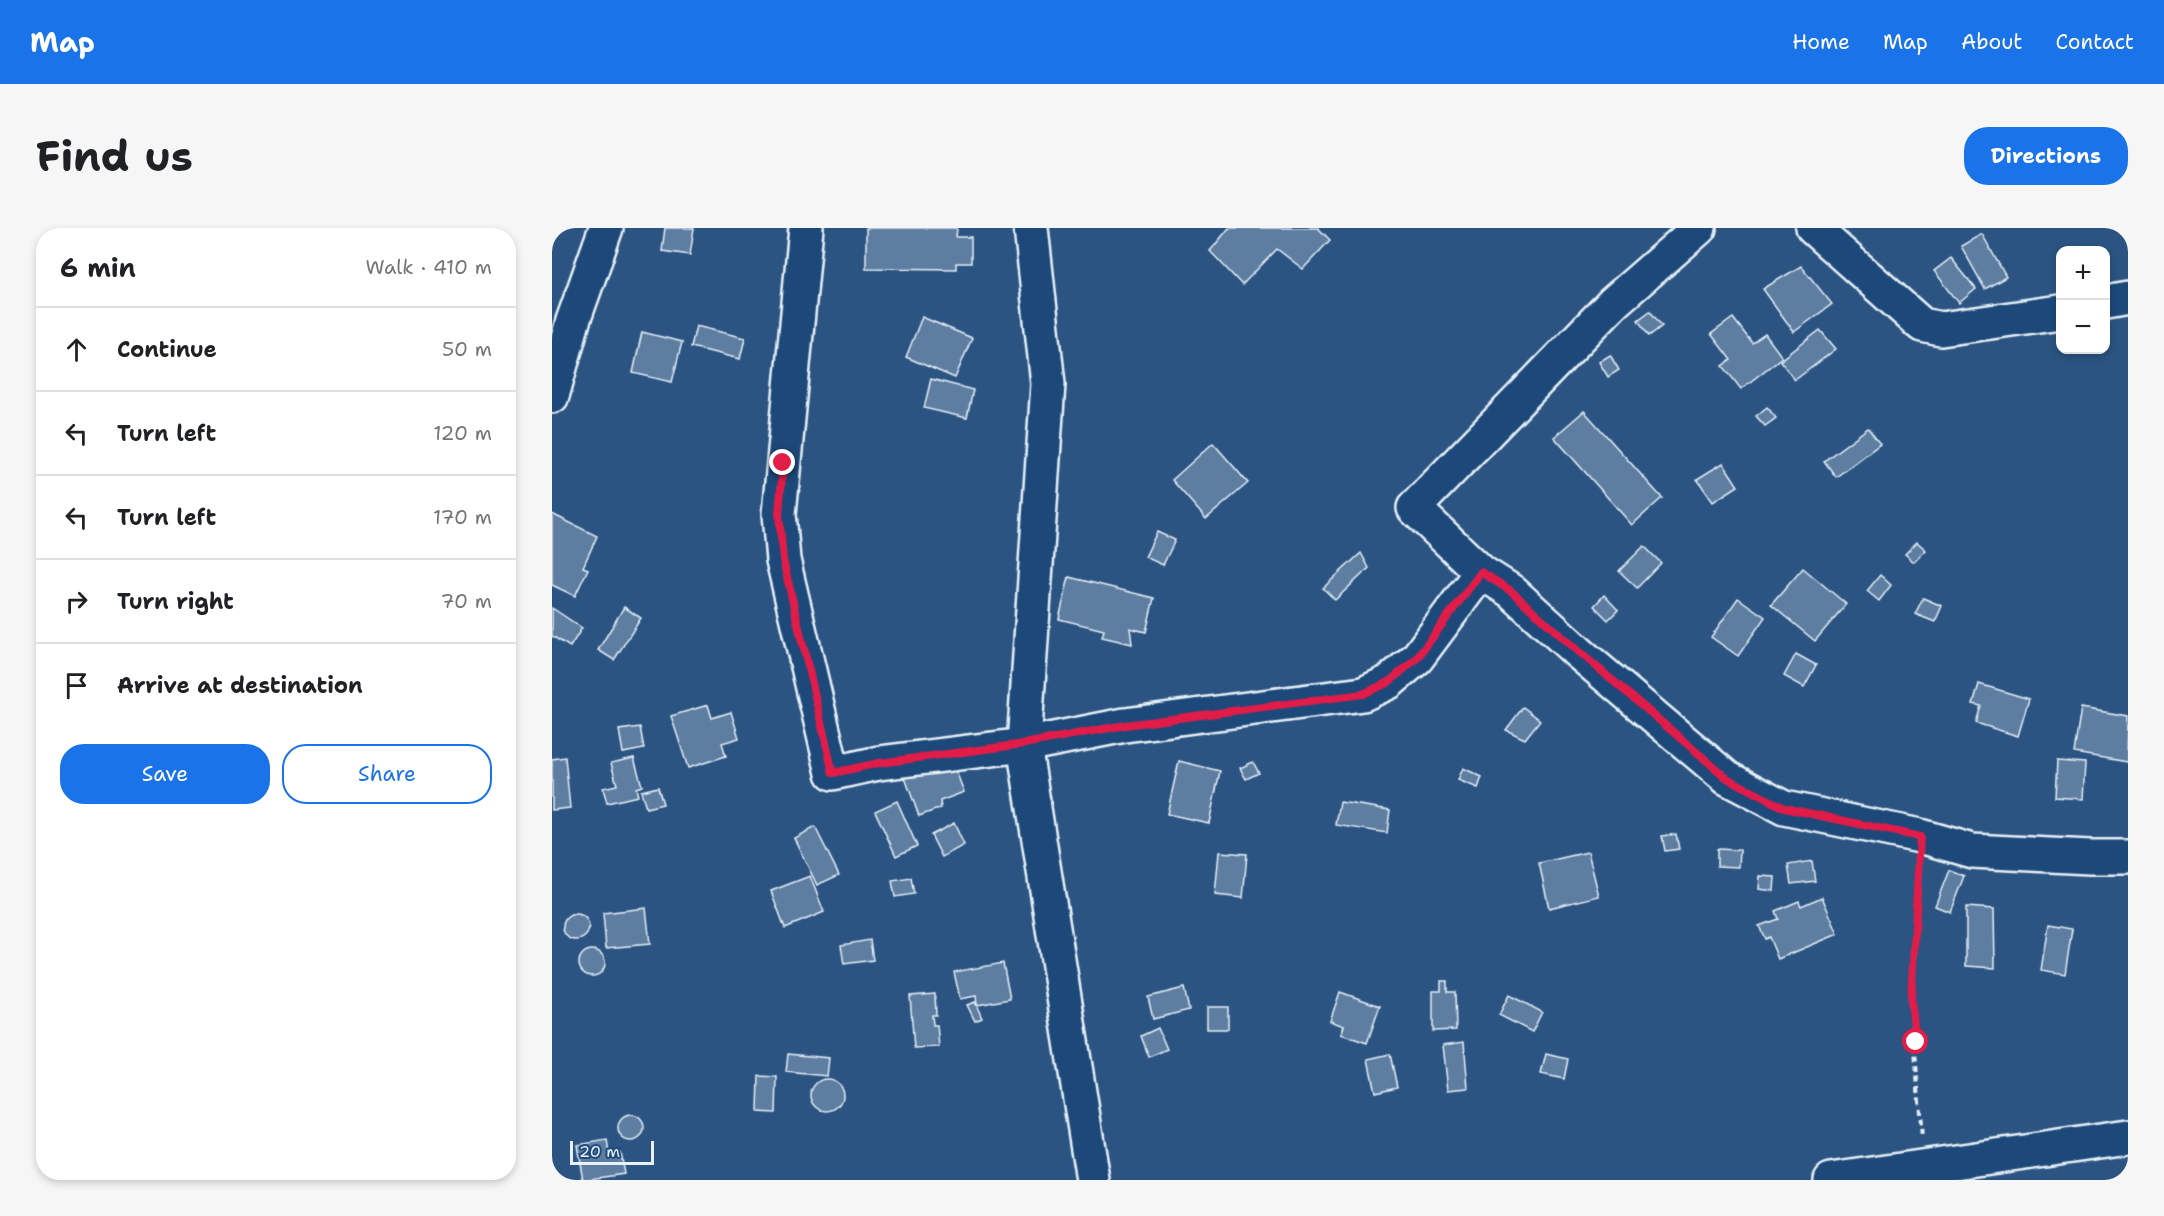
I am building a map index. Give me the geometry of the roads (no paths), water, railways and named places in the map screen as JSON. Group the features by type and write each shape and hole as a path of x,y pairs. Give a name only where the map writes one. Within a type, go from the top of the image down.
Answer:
{"street":[{"path":"552,396 573,321 606,228"},
{"path":"806,228 779,514 783,560 833,773 879,763 1024,744 1125,725 1363,694 1389,682 1417,658 1481,572"},
{"path":"1031,228 1048,384 1024,744 1093,1180"},
{"path":"1699,228 1613,303 1414,507 1481,572 1511,591 1727,778 1784,808 1920,837 1972,851 2128,857"},
{"path":"1813,228 1922,325 1941,329 2056,313"},
{"path":"2110,301 2128,298"},
{"path":"1831,1180 2128,1137"}]}
